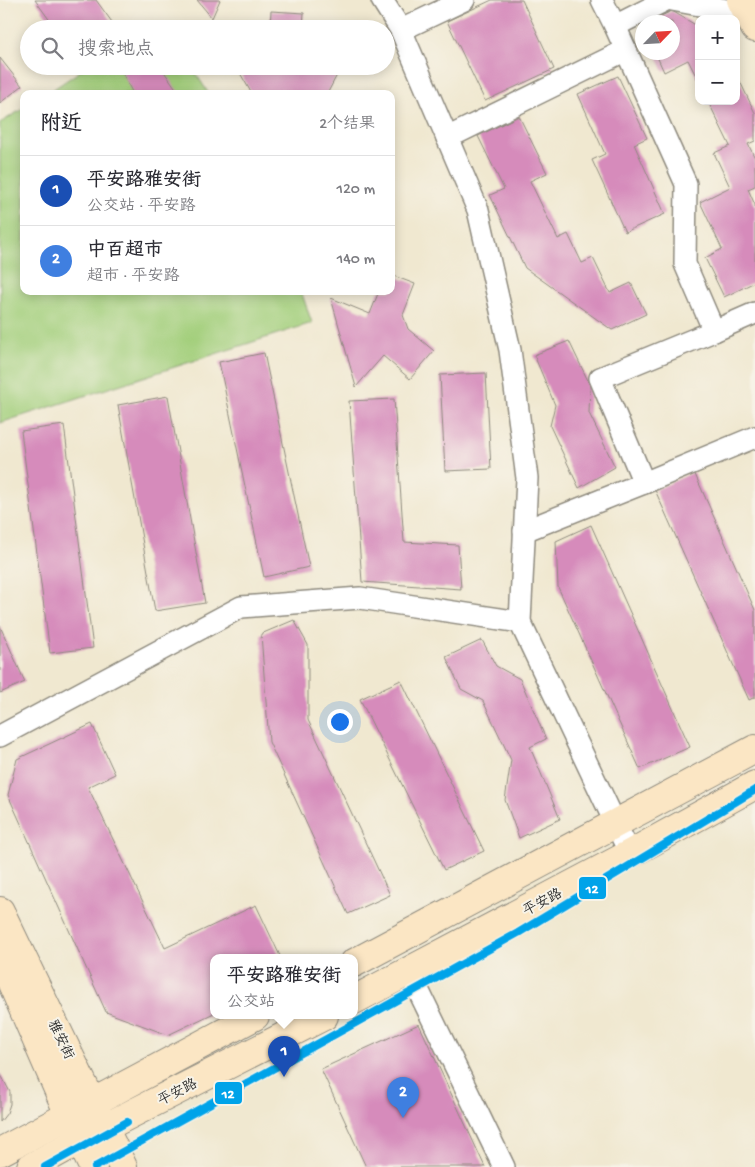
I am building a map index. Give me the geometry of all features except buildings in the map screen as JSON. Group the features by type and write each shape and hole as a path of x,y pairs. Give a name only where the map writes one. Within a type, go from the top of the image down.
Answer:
{"main road":[{"path":"358,961 755,750"},
{"name":"平安路","path":"358,998 630,854 755,785"},
{"name":"雅安街","path":"1,916 123,1167"},
{"name":"雅安街","path":"0,956 93,1167"},
{"path":"0,1152 249,1019"},
{"name":"平安路","path":"31,1167 80,1140 318,1019"}],"street":[{"path":"382,0 394,20"},
{"path":"400,30 464,0"},
{"path":"602,0 686,184 685,264 714,331"},
{"path":"615,26 666,0"},
{"path":"672,0 748,14"},
{"path":"395,22 478,210 510,350 528,478 520,622 630,854"},
{"path":"447,138 626,50"},
{"path":"644,484 600,378 755,313"},
{"path":"524,531 644,484 755,437"},
{"path":"0,736 240,607 360,598 520,622"},
{"path":"409,971 504,1167"}],"green space":[{"path":"74,75 197,75 206,90 52,90"},
{"path":"20,110 20,295 302,295 312,323 0,423 0,123"}],"transit line":[{"name":"12","path":"95,1167 518,933 755,790"},
{"name":"12","path":"45,1167 127,1122"}],"place":[{"name":"平安路雅安街","path":"284,1077"},
{"name":"中百超市","path":"403,1118"}]}
